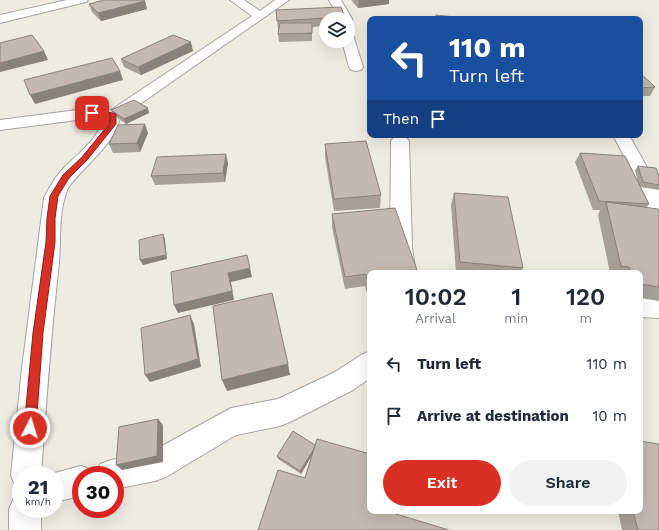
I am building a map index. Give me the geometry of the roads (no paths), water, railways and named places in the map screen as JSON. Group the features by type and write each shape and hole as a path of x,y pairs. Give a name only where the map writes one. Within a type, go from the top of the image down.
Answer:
{"street":[{"path":"0,19 82,0"},
{"path":"236,0 258,15"},
{"path":"27,466 38,333 50,242 54,196 66,177 112,124 113,116 258,15 283,0"},
{"path":"335,0 343,12"},
{"path":"351,48 356,67"},
{"path":"0,124 92,113 104,113 113,116"},
{"path":"623,138 648,184 659,214"},
{"path":"400,141 401,248 405,270"},
{"path":"643,307 659,308"},
{"path":"124,472 155,466 231,422 280,412 344,380 367,366"},
{"path":"25,518 25,530"}]}
